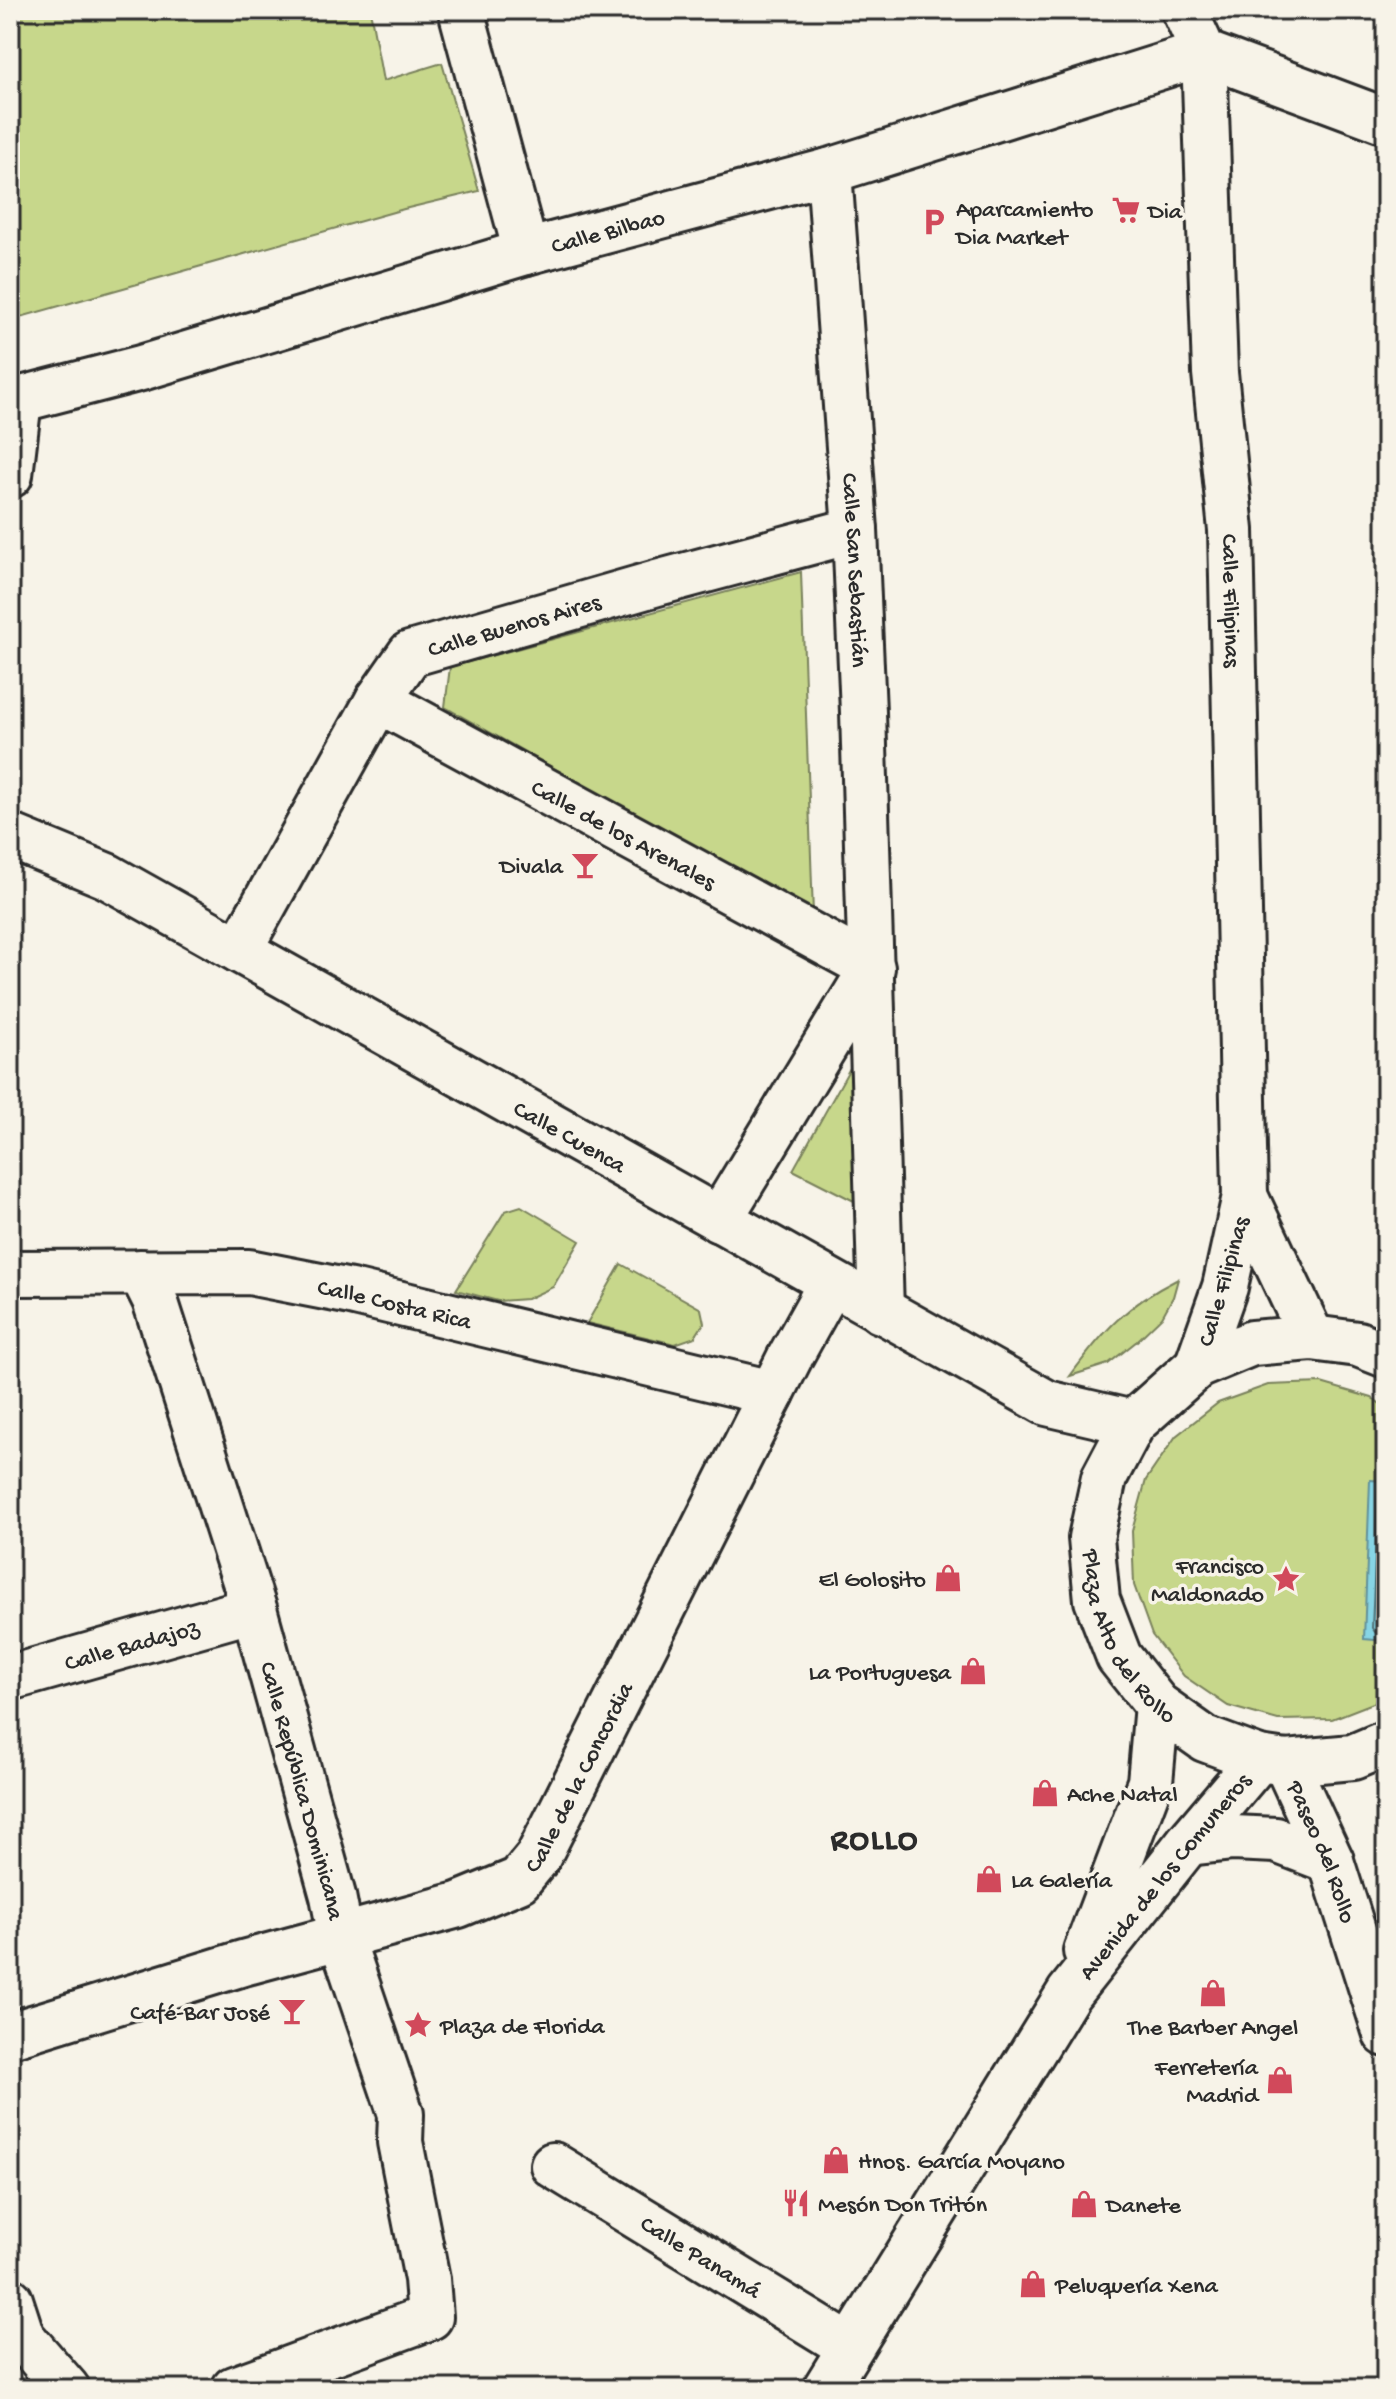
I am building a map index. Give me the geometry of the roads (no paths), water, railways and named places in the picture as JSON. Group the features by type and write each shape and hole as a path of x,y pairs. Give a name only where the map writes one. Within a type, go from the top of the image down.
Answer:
{"street":[{"path":"461,10 526,252"},
{"name":"Calle Filipinas","path":"1184,10 1204,53 1215,373 1231,530 1245,1196 1225,1287 1197,1366"},
{"path":"1210,10 1204,53 1386,121"},
{"name":"Calle Bilbao","path":"14,401 141,368 526,252 829,171 1204,53"},
{"name":"Calle San Sebastián","path":"829,171 855,530 872,968 881,1311"},
{"path":"10,475 14,401"},
{"name":"Calle Buenos Aires","path":"239,950 378,700 410,654 855,530"},
{"name":"Calle de los Arenales","path":"378,700 872,968"},
{"name":"Calle Cuenca","path":"10,836 107,876 1047,1403 1133,1423"},
{"path":"719,1220 872,968"},
{"name":"Calle Filipinas","path":"1245,1196 1312,1338"},
{"name":"Calle República Dominicana","path":"141,1272 155,1300 254,1609 333,1896 341,1937 401,2114 400,2142 427,2279 430,2317 234,2389"},
{"name":"Calle Costa Rica","path":"10,1273 249,1272 351,1292 772,1393"},
{"name":"Calle de la Concordia","path":"10,2035 243,1963 458,1905 519,1880 538,1857 772,1393 831,1283"},
{"name":"Plaza Alto del Rollo","path":"1377,1339 1312,1338 1252,1343 1197,1366 1133,1423 1104,1478 1091,1538 1097,1600 1119,1657 1157,1705 1205,1739 1272,1761 1353,1757 1386,1743"},
{"name":"Calle Badajoz","path":"10,1678 254,1609"},
{"name":"Avenida de los Comuneros","path":"1069,1993 1150,1782 1157,1705"},
{"name":"Avenida de los Comuneros","path":"825,2389 1069,1993 1188,1843 1272,1761"},
{"name":"Paseo del Rollo","path":"1272,1761 1331,1861 1386,2034"},
{"path":"1188,1843 1233,1838 1276,1840 1331,1861"},
{"name":"Calle Panamá","path":"553,2165 850,2347"},
{"path":"10,2300 22,2337 67,2389"}],"water":[{"path":"1370,1480 1386,1481 1386,1641 1364,1639"}],"place":[{"name":"Dia","path":"1126,210"},
{"name":"Aparcamiento Dia Market","path":"934,222"},
{"name":"Divala","path":"585,865"},
{"name":"El Golosito","path":"948,1578"},
{"name":"Francisco Maldonado","path":"1286,1579"},
{"name":"La Portuguesa","path":"973,1671"},
{"name":"Ache Natal","path":"1045,1793"},
{"name":"La Galería","path":"989,1879"},
{"name":"The Barber Angel","path":"1213,1993"},
{"name":"Café-Bar José","path":"292,2011"},
{"name":"Plaza de Florida","path":"418,2025"},
{"name":"Ferretería Madrid","path":"1280,2080"},
{"name":"Hnos. García Moyano","path":"836,2160"},
{"name":"Mesón Don Tritón","path":"796,2203"},
{"name":"Danete","path":"1084,2204"},
{"name":"Peluquería Xena","path":"1033,2284"}],"district":[{"name":"ROLLO","path":"875,1837"}]}
